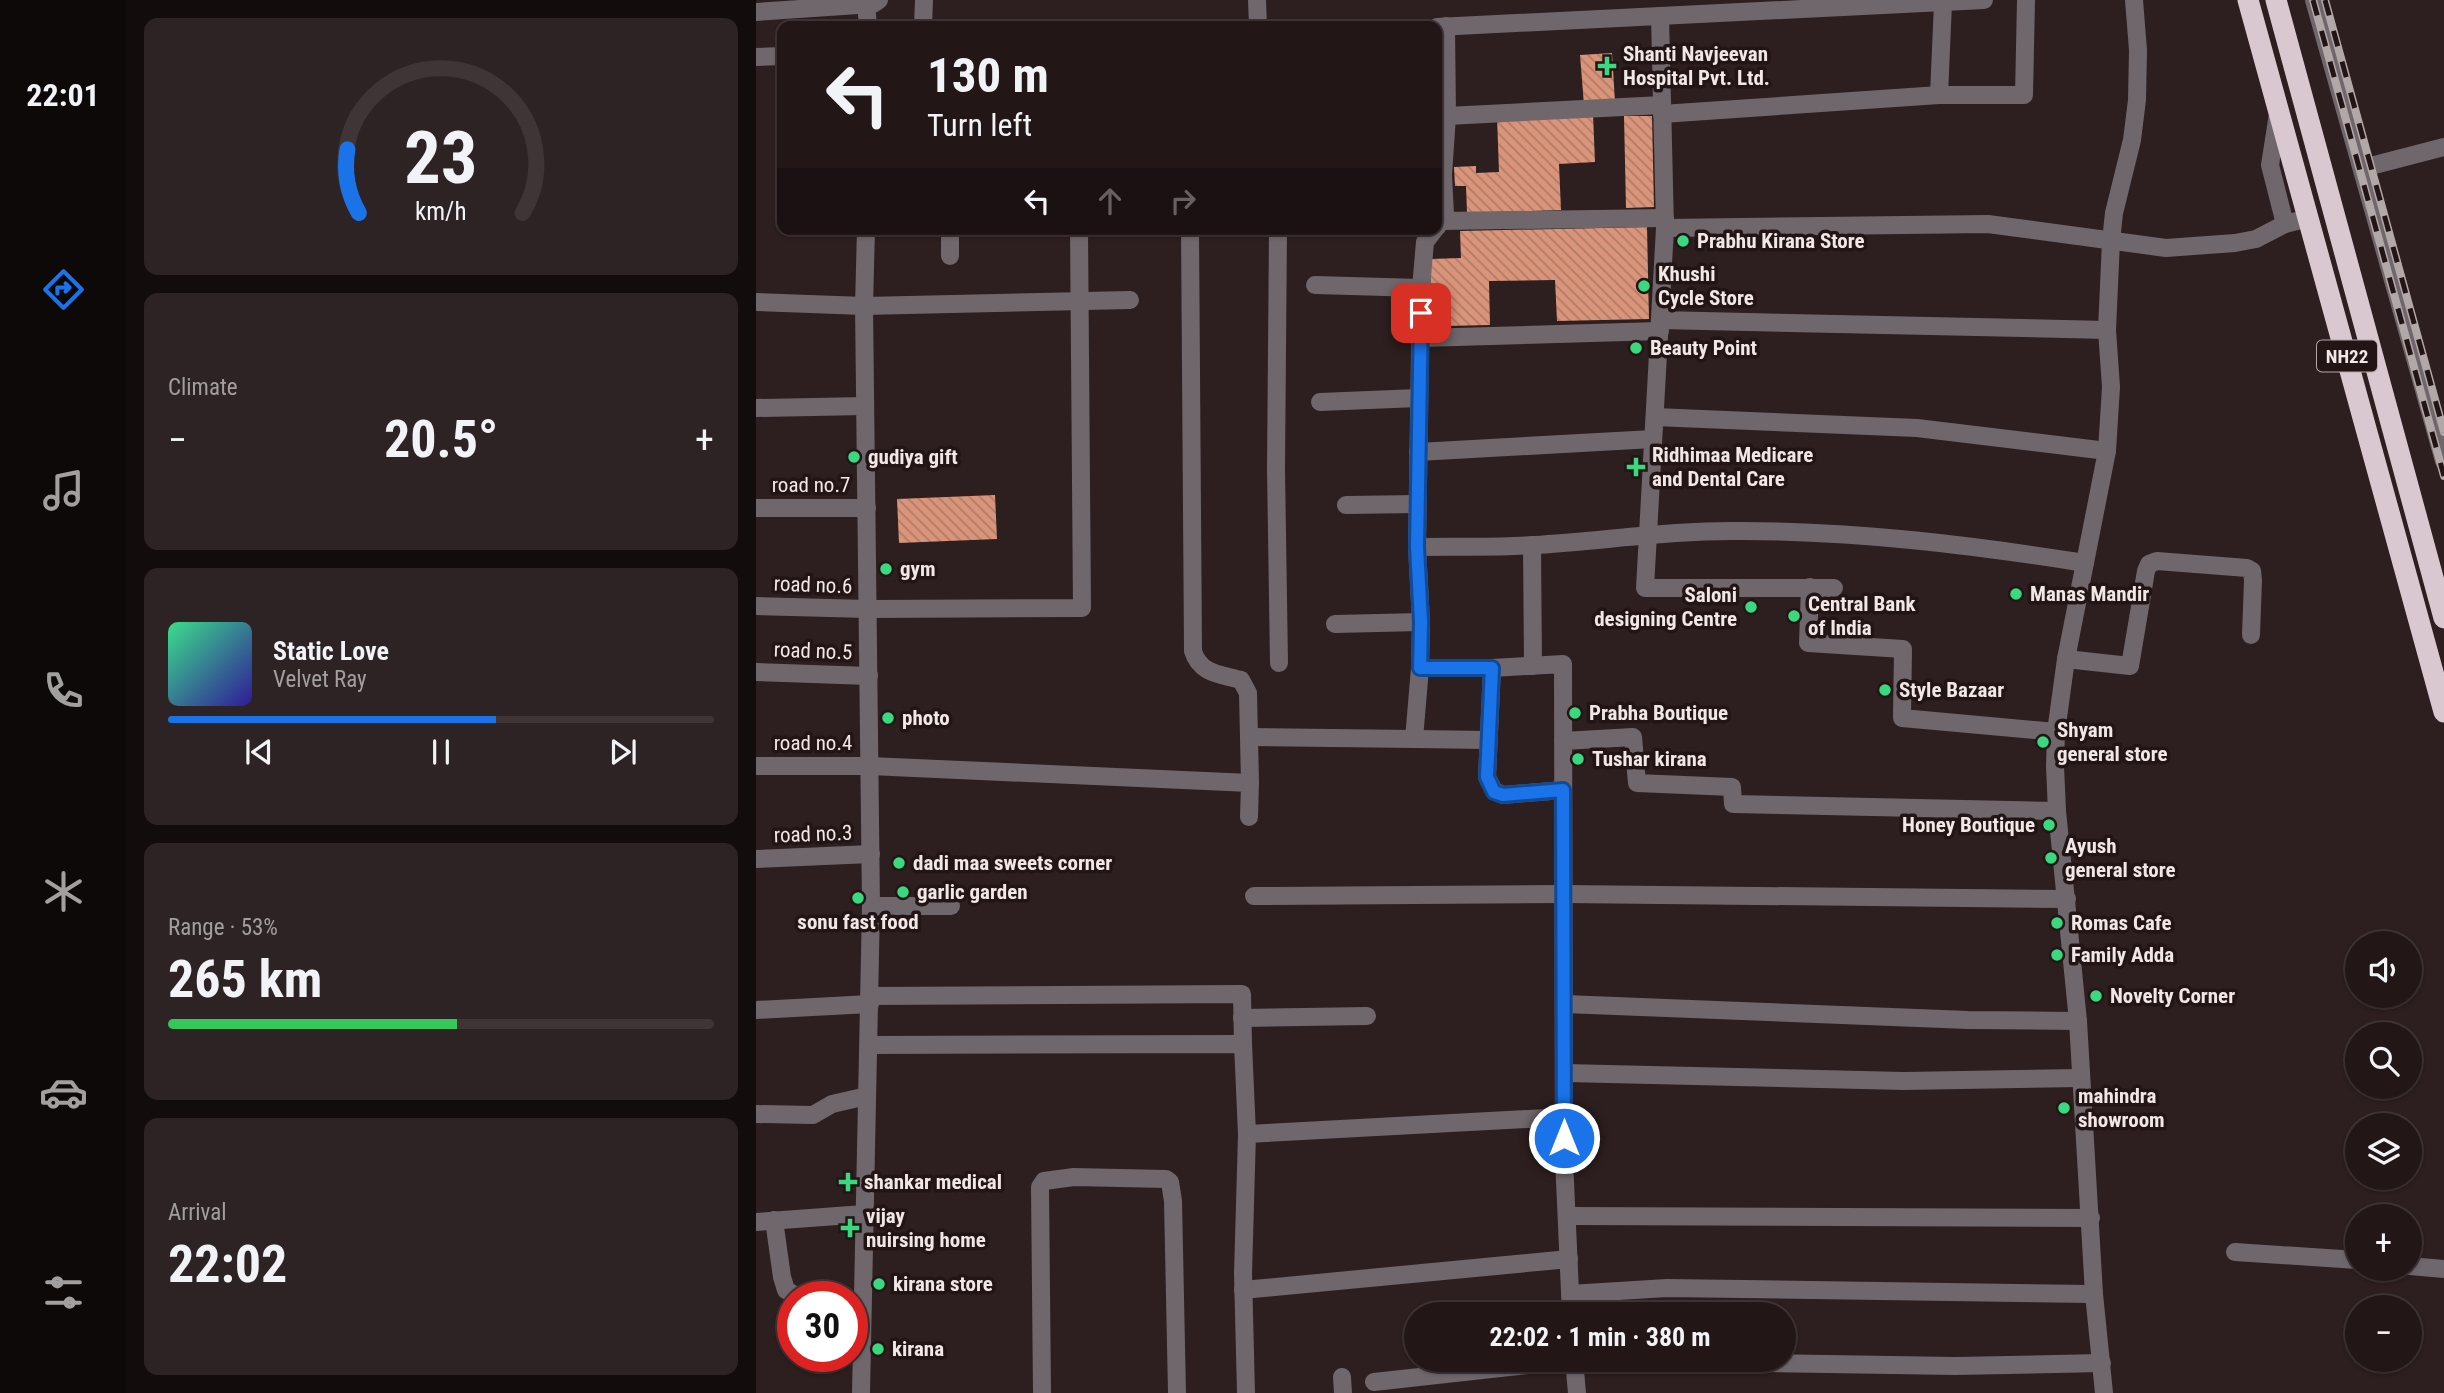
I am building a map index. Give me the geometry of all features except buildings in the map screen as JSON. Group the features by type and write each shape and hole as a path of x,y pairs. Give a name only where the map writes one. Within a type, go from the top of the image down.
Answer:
{"highway":[{"name":"NH22","path":"2248,0 2444,712"},
{"name":"NH22","path":"2276,0 2444,618"}],"street":[{"path":"923,21 924,0"},
{"path":"1258,0 1258,21"},
{"path":"1442,27 1660,16 1690,7 1984,0"},
{"path":"1447,116 1662,110 1940,95 2024,95 2026,0"},
{"path":"2104,1393 2094,1294 2078,1021 2057,811 2056,732 2066,659 2107,451 2111,387 2107,330 2111,241 2114,213 2133,140 2137,100 2138,50 2134,0"},
{"path":"2314,0 2444,461"},
{"path":"756,12 873,2 869,21"},
{"path":"1940,95 1943,3"},
{"path":"1660,16 1665,223 1645,588 1834,588"},
{"path":"1442,42 1447,116 1442,158"},
{"path":"756,44 756,57 777,56"},
{"path":"2279,108 2270,165 2285,224"},
{"path":"2362,168 2444,147"},
{"path":"1442,191 1445,215 1442,219"},
{"path":"1442,226 1665,223 1988,224 2166,248 2256,239 2285,224 2309,218"},
{"path":"858,1281 864,1214 871,906 864,306 866,235"},
{"path":"950,235 950,256"},
{"path":"1079,235 1079,303"},
{"path":"1190,235 1193,651 1196,662 1206,670 1241,680 1248,693 1249,817"},
{"path":"1278,235 1276,469 1279,663"},
{"path":"1414,739 1421,622 1417,504 1421,288 1425,242 1430,235"},
{"path":"1315,285 1421,288"},
{"path":"756,302 864,306 1130,300"},
{"name":"road no.6","path":"756,606 868,609 1082,608 1083,436 1079,303"},
{"path":"1421,338 1660,325 2107,330"},
{"path":"1320,401 1418,398"},
{"path":"756,408 865,406"},
{"path":"1655,417 1917,428 2107,451"},
{"path":"1418,452 1653,439"},
{"path":"1346,505 1417,504"},
{"name":"road no.7","path":"756,508 867,508"},
{"path":"1417,547 1532,545 1648,535 1739,531 1840,533 1972,545 2085,563"},
{"path":"1532,545 1533,666"},
{"path":"2066,659 2130,666 2146,571 2149,564 2157,561 2247,568 2252,571 2251,635"},
{"path":"1810,587 1808,643 1903,649 1902,718 2056,732"},
{"path":"1335,624 1421,622"},
{"path":"1420,668 1563,664 1564,1117 1571,1302"},
{"path":"1492,668 1487,777 1494,792 1503,795 1563,790"},
{"name":"road no.5","path":"756,672 869,676"},
{"path":"1250,737 1488,740"},
{"path":"1563,741 1633,737 1637,783 1732,787 1733,804 2057,811"},
{"name":"road no.4","path":"756,766 870,766 1250,783"},
{"name":"road no.3","path":"756,859 871,855"},
{"path":"1254,896 1565,894 2067,899"},
{"path":"871,906 951,906"},
{"path":"756,1010 870,1000 1242,994 1247,1134 1243,1290 1247,1393"},
{"path":"1565,1004 1968,1020 2078,1021"},
{"path":"1242,1018 1367,1016"},
{"path":"869,1045 1243,1044"},
{"path":"1564,1073 1905,1080 2080,1078"},
{"path":"756,1114 813,1115 832,1104 867,1096"},
{"path":"1247,1134 1564,1117"},
{"path":"1042,1393 1040,1187 1044,1181 1074,1177 1170,1182 1173,1201 1177,1393"},
{"path":"756,1222 864,1214"},
{"path":"1567,1216 2091,1218"},
{"path":"775,1220 783,1281"},
{"path":"2235,1252 2345,1259"},
{"path":"1243,1290 1569,1259"},
{"path":"2422,1267 2444,1269"},
{"path":"1570,1294 1667,1288 2094,1294"},
{"path":"1796,1363 1955,1366 2102,1363"},
{"path":"859,1372 860,1391"},
{"path":"1374,1382 1465,1372"},
{"path":"1575,1372 1577,1393"}],"railway":[{"path":"2313,0 2444,476"},
{"path":"2325,0 2444,432"}],"place":[{"name":"Shanti Navjeevan Hospital Pvt. Ltd.","path":"1607,66"},
{"name":"Prabhu Kirana Store","path":"1683,241"},
{"name":"Khushi Cycle Store","path":"1644,286"},
{"name":"Beauty Point","path":"1636,348"},
{"name":"gudiya gift","path":"854,457"},
{"name":"Ridhimaa Medicare and Dental Care","path":"1636,467"},
{"name":"gym","path":"886,569"},
{"name":"Manas Mandir","path":"2016,594"},
{"name":"Saloni designing Centre","path":"1751,607"},
{"name":"Central Bank of India","path":"1794,616"},
{"name":"Style Bazaar","path":"1885,690"},
{"name":"Prabha Boutique","path":"1575,713"},
{"name":"photo","path":"888,718"},
{"name":"Shyam general store","path":"2043,742"},
{"name":"Tushar kirana","path":"1578,759"},
{"name":"Honey Boutique","path":"2049,825"},
{"name":"Ayush general store","path":"2051,858"},
{"name":"dadi maa sweets corner","path":"899,863"},
{"name":"garlic garden","path":"903,892"},
{"name":"sonu fast food","path":"858,898"},
{"name":"Romas Cafe","path":"2057,923"},
{"name":"Family Adda","path":"2057,955"},
{"name":"Novelty Corner","path":"2096,996"},
{"name":"mahindra showroom","path":"2064,1108"},
{"name":"shankar medical","path":"848,1182"},
{"name":"vijay nuirsing home","path":"850,1228"},
{"name":"kirana store","path":"879,1284"},
{"name":"kirana","path":"878,1349"}],"route":[{"path":"1421,313 1417,547 1421,622 1420,668 1492,668 1487,777 1494,792 1503,795 1563,790 1564,1138"}]}
